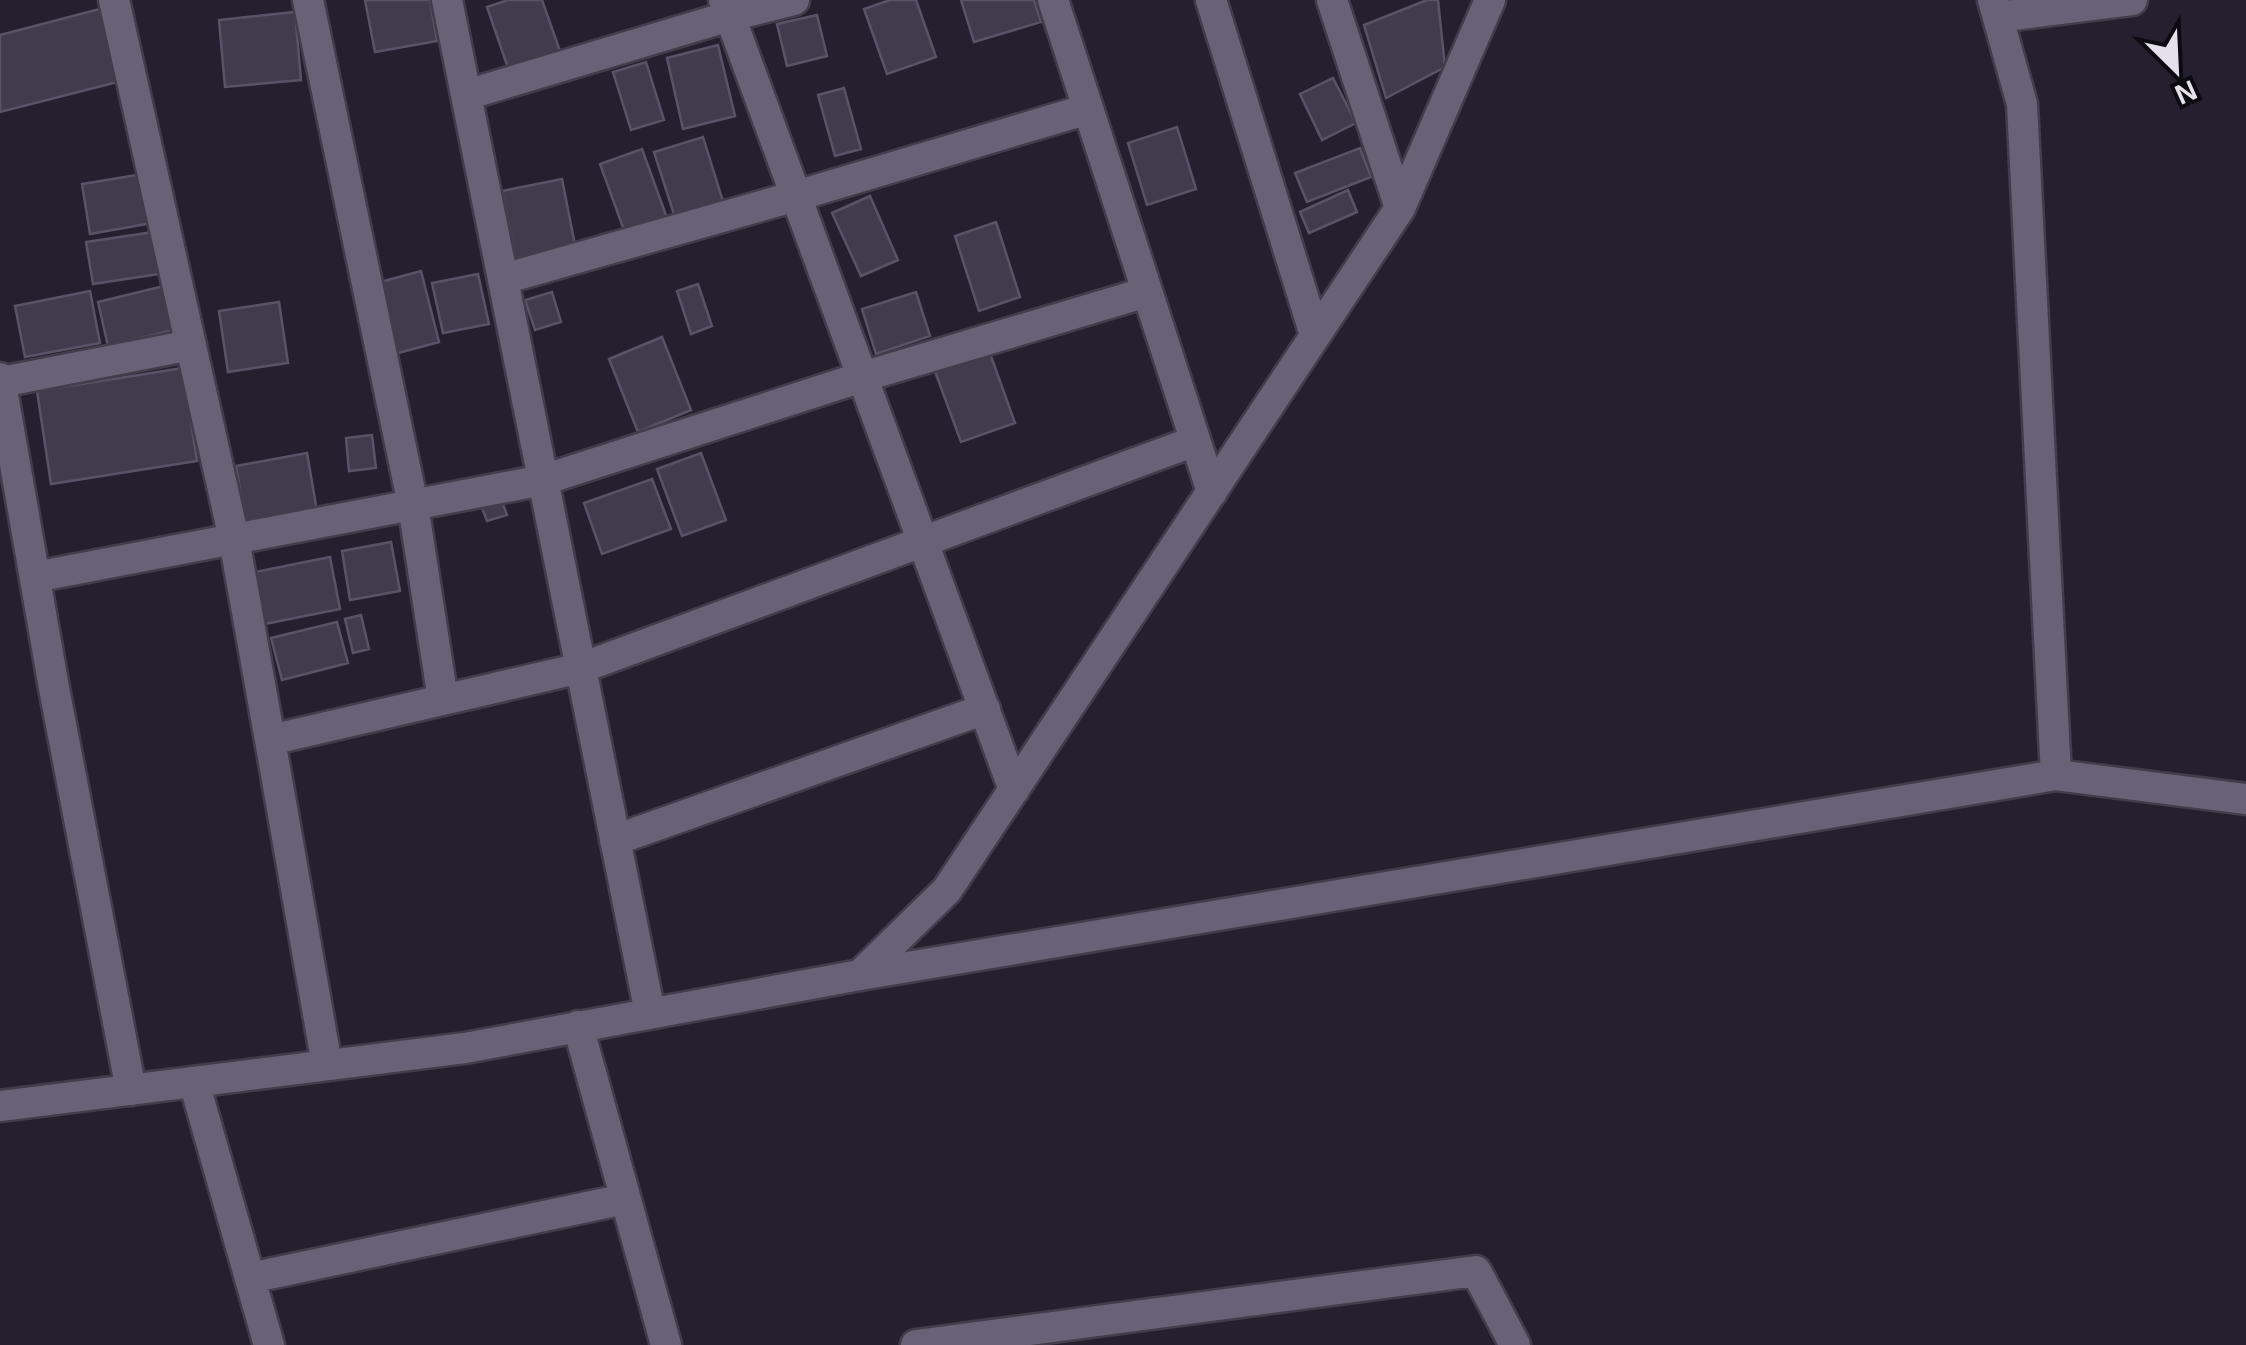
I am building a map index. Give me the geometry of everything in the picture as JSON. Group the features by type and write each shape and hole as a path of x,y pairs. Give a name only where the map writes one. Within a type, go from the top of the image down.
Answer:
{"street":[{"path":"114,0 234,539 327,1065"},
{"path":"308,0 413,505 444,700"},
{"path":"447,0 650,1013"},
{"path":"466,95 727,8 794,0"},
{"path":"1053,0 1212,492"},
{"path":"1211,0 1316,335"},
{"path":"1332,0 1400,208"},
{"path":"860,975 947,890 1400,208 1490,0"},
{"path":"2056,775 2022,104 1995,8 2132,0"},
{"path":"727,8 1014,790"},
{"path":"503,280 1088,109"},
{"path":"35,578 543,480 862,377 1147,292"},
{"path":"131,1090 0,380 191,345"},
{"path":"270,740 581,668 1196,442"},
{"path":"615,840 985,709"},
{"path":"0,1106 464,1048 860,975 2056,775 2246,799"},
{"path":"578,1026 666,1345"},
{"path":"194,1082 269,1345"},
{"path":"250,1278 625,1199"},
{"path":"916,1345 1476,1271 1514,1345"}],"building":[{"path":"365,0 430,0 437,41 375,52"},
{"path":"508,0 542,0 561,54 509,71 487,7"},
{"path":"890,0 916,0 936,57 887,74 864,9"},
{"path":"961,0 1034,0 1041,22 974,42"},
{"path":"1427,0 1438,0 1445,67 1386,98 1364,25"},
{"path":"111,6 129,79 0,112 0,35"},
{"path":"295,12 301,80 225,87 219,20"},
{"path":"817,15 827,56 787,66 777,24"},
{"path":"718,45 735,116 683,129 667,58"},
{"path":"646,62 664,120 631,130 613,72"},
{"path":"1333,78 1356,123 1322,140 1300,94"},
{"path":"844,88 861,149 835,156 818,95"},
{"path":"1177,127 1196,189 1147,205 1128,143"},
{"path":"703,137 725,208 677,224 654,152"},
{"path":"1360,148 1371,177 1307,202 1295,173"},
{"path":"642,149 667,218 625,233 600,164"},
{"path":"149,173 158,222 90,234 82,184"},
{"path":"562,179 576,250 516,262 502,191"},
{"path":"1348,190 1357,212 1309,233 1300,212"},
{"path":"870,196 898,260 861,276 832,213"},
{"path":"996,222 1020,297 979,311 955,236"},
{"path":"160,231 166,273 93,284 86,242"},
{"path":"421,271 439,342 391,355 373,284"},
{"path":"478,274 489,324 443,333 432,283"},
{"path":"698,284 712,326 691,334 677,291"},
{"path":"168,285 178,329 108,346 98,302"},
{"path":"90,291 100,343 25,357 15,306"},
{"path":"552,292 561,322 535,330 525,300"},
{"path":"916,292 930,336 876,354 862,309"},
{"path":"279,302 288,363 228,372 219,311"},
{"path":"662,337 691,410 638,432 609,359"},
{"path":"987,345 1015,423 961,442 933,366"},
{"path":"183,368 197,461 51,484 37,391"},
{"path":"372,435 376,468 349,471 346,438"},
{"path":"307,453 317,511 246,524 236,466"},
{"path":"701,453 726,520 682,536 657,469"},
{"path":"652,479 671,529 602,554 584,503"},
{"path":"499,493 507,515 487,521 479,500"},
{"path":"391,542 400,591 350,600 342,551"},
{"path":"330,557 340,609 260,625 250,573"},
{"path":"361,615 369,649 353,653 345,619"},
{"path":"337,622 348,663 282,680 271,638"}]}
